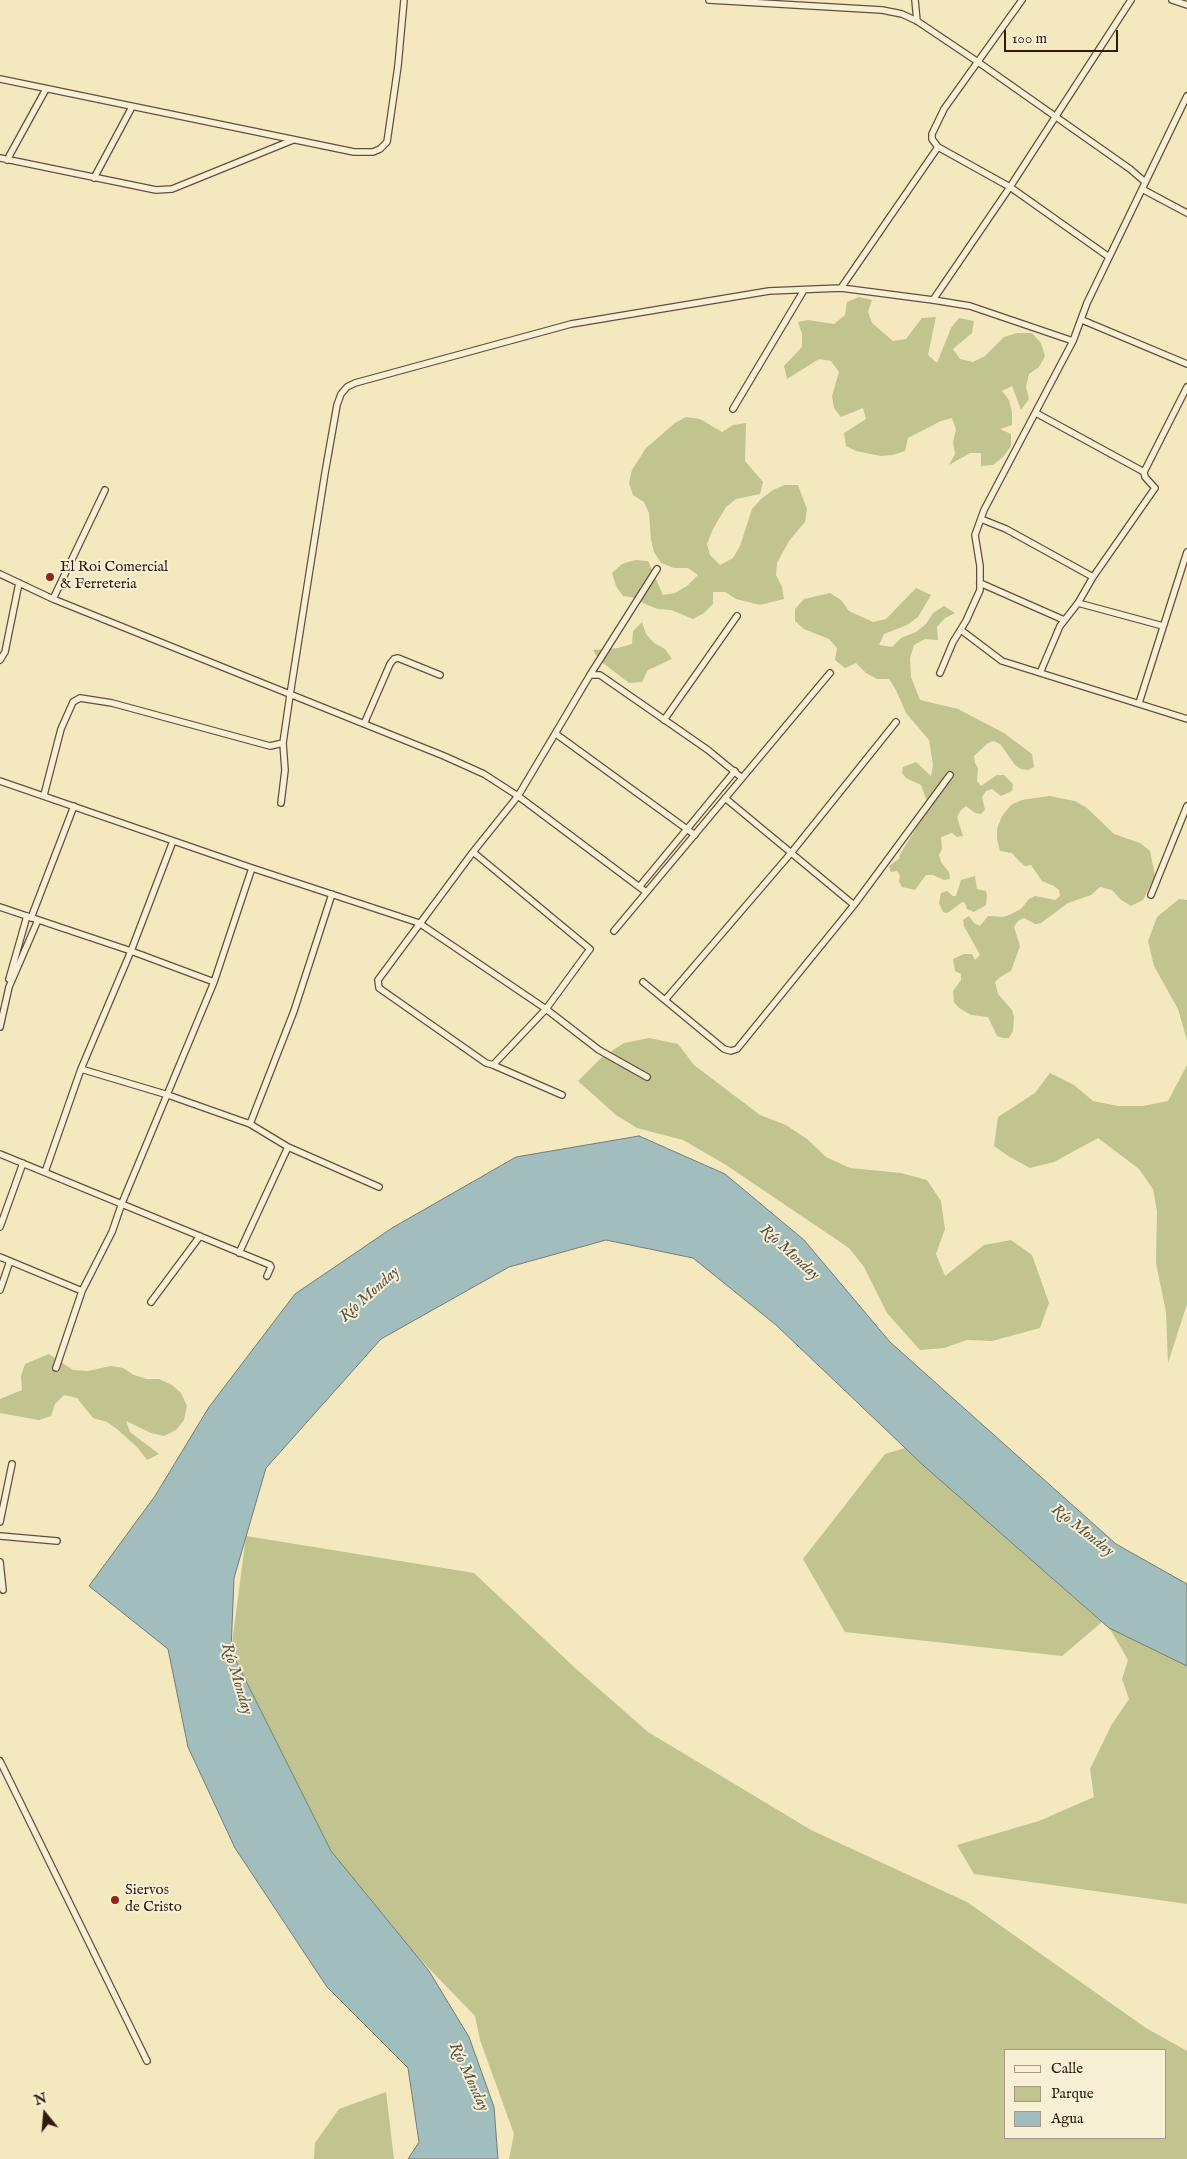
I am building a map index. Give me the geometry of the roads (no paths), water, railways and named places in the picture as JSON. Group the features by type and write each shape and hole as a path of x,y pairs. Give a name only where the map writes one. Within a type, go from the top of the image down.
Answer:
{"street":[{"path":"0,79 292,140 366,153 380,149 387,142 398,66 404,0"},
{"path":"709,0 882,10 902,14 917,21 978,62 1130,169 1145,182"},
{"path":"915,0 917,21"},
{"path":"1022,0 944,109 932,134 932,139 938,147 1010,187 1109,257"},
{"path":"933,300 1010,187 1130,0"},
{"path":"1172,0 1187,5"},
{"path":"7,160 46,89"},
{"path":"940,673 953,642 961,630 980,590 980,566 975,535 981,519 1073,341 1087,303 1187,96"},
{"path":"94,178 132,107"},
{"path":"0,158 156,190 172,190 292,140"},
{"path":"841,288 938,147"},
{"path":"1142,189 1187,213"},
{"path":"281,803 285,770 284,743 290,695 337,404 341,394 347,387 355,383 571,324 769,291 841,288 970,306 1073,341"},
{"path":"733,409 804,290"},
{"path":"1082,320 1187,364"},
{"path":"1040,673 1052,642 1064,620 1078,603 1093,577 1153,493 1155,488 1145,477 1144,472 1187,387"},
{"path":"1036,413 1144,472"},
{"path":"53,599 105,490"},
{"path":"981,519 1006,528 1093,577"},
{"path":"1139,703 1187,552"},
{"path":"562,1095 486,1063 379,988 378,980 473,852 518,796 590,675 657,568"},
{"path":"0,574 53,599 484,774 518,796 646,892"},
{"path":"0,660 5,652 19,583"},
{"path":"980,583 1064,620"},
{"path":"1078,603 1163,626"},
{"path":"664,720 737,616"},
{"path":"961,630 1002,661 1187,719"},
{"path":"364,724 390,664 394,659 398,658 440,675"},
{"path":"614,931 830,673"},
{"path":"590,675 600,675 735,771 742,778"},
{"path":"44,795 61,729 73,702 80,698 112,704 270,746 284,743"},
{"path":"665,1000 791,852 896,722"},
{"path":"556,734 695,834"},
{"path":"639,887 735,771"},
{"path":"643,982 724,1049 731,1051 737,1049 854,905 950,775"},
{"path":"0,780 173,841 420,924 546,1009 599,1050 647,1077"},
{"path":"725,798 854,905"},
{"path":"10,987 9,980 74,806"},
{"path":"1151,895 1187,806"},
{"path":"45,1172 81,1069 131,951 173,841"},
{"path":"473,852 590,950 546,1009 494,1065"},
{"path":"56,1368 82,1291 112,1232 122,1203 214,982 252,868"},
{"path":"250,1124 294,1011 332,894"},
{"path":"0,907 131,951 214,982"},
{"path":"0,1028 10,987 32,918"},
{"path":"81,1069 168,1095 250,1124 288,1147 379,1187"},
{"path":"238,1253 288,1147"},
{"path":"0,1154 270,1265 268,1276"},
{"path":"0,1227 23,1163"},
{"path":"151,1302 200,1236"},
{"path":"0,1257 82,1291"},
{"path":"0,1290 10,1261"},
{"path":"0,1522 12,1464"},
{"path":"0,1536 58,1541"},
{"path":"0,1562 3,1590"},
{"path":"0,1761 147,2061"}],"water":[{"name":"Río Monday","path":"639,1136 725,1174 804,1240 890,1342 1116,1544 1187,1584 1187,1666 1109,1628 924,1466 776,1325 693,1258 606,1240 509,1267 381,1339 266,1468 234,1578 231,1651 331,1851 429,1971 469,2037 494,2107 498,2159 408,2159 419,2142 408,2068 327,1987 235,1848 188,1747 168,1649 89,1586 155,1496 209,1407 295,1294 392,1228 516,1157"}],"place":[{"name":"El Roi Comercial & Ferreteria","path":"50,577"},
{"name":"Siervos de Cristo","path":"115,1900"}]}
